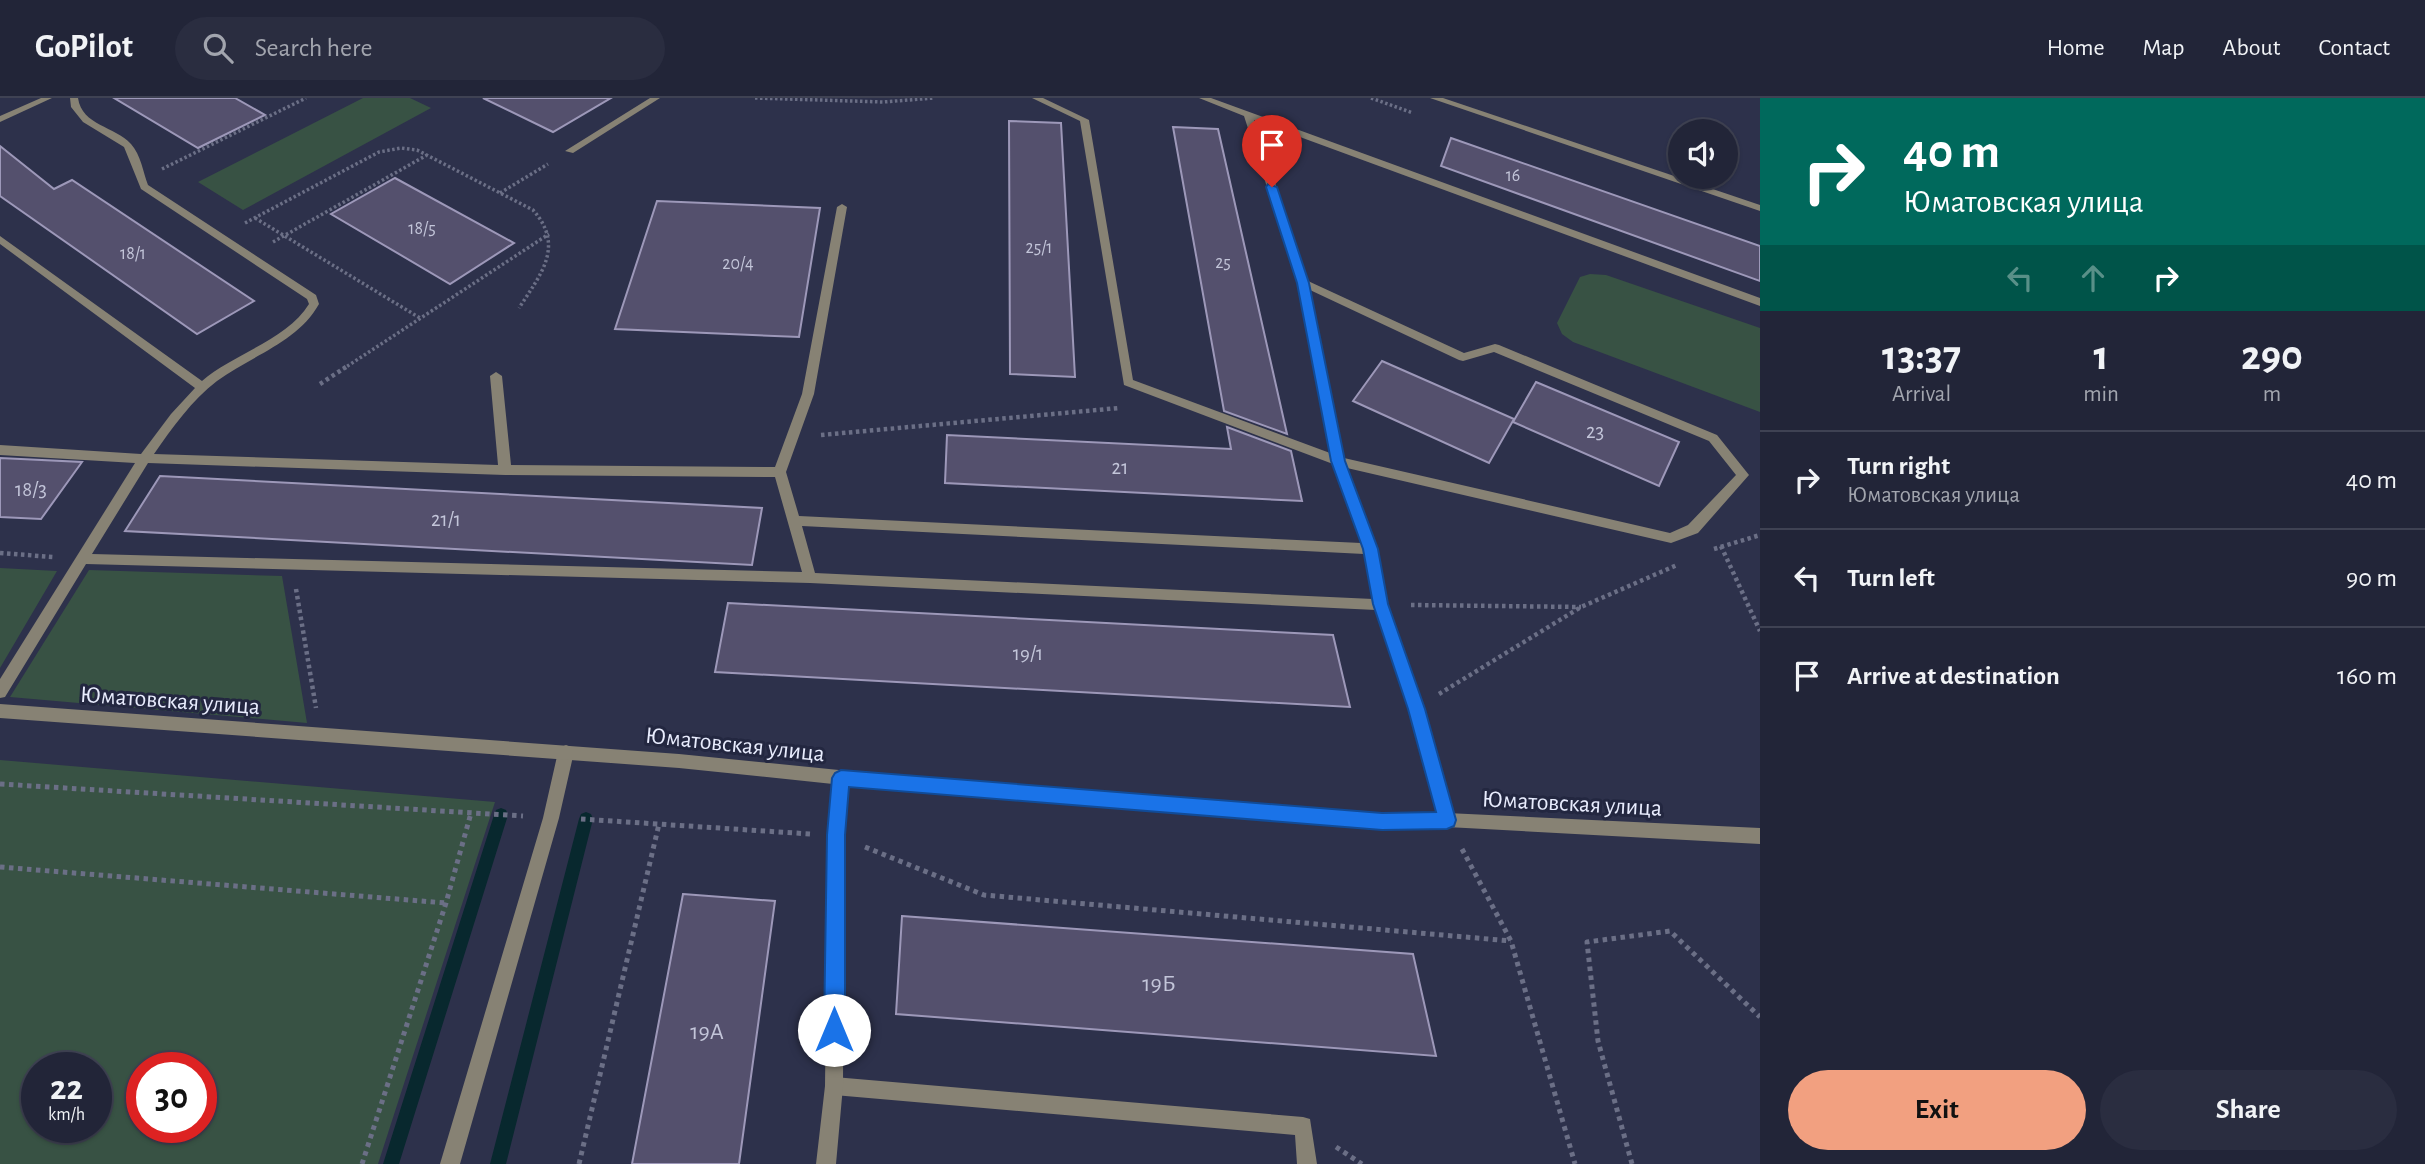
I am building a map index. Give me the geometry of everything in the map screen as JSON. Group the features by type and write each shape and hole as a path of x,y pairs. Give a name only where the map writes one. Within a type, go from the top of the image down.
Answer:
{"street":[{"path":"0,119 48,98"},
{"path":"0,692 145,460 189,399 202,387 304,321 312,312 312,297 150,193 141,180 136,162 128,148 82,116 75,108 74,98"},
{"path":"570,150 656,98"},
{"path":"1036,98 1084,120 1128,382 1338,461 1671,538 1693,529 1743,475 1713,438 1495,348 1463,357 1303,283"},
{"path":"1203,98 1760,302"},
{"path":"1434,98 1760,208"},
{"path":"1248,115 1303,283 1338,461 1370,549 1381,604 1416,709 1447,820"},
{"path":"810,578 780,472 808,394 842,208"},
{"path":"0,239 202,387"},
{"path":"496,376 505,470"},
{"path":"0,450 145,460 505,470 780,472"},
{"path":"793,520 1370,549"},
{"path":"82,559 810,578 1381,604"},
{"name":"Юматовская улица","path":"0,711 566,752 841,778 1382,822 1447,820 1760,836"},
{"path":"450,1164 551,818 566,752"},
{"path":"827,1164 834,1086 836,835 841,778"},
{"path":"834,1086 1303,1126 1307,1164"}],"path":[{"path":"141,180 306,98"},
{"path":"755,98 883,102 934,98"},
{"path":"219,237 379,152 411,148 500,193 538,215 545,223 551,253 519,308"},
{"path":"500,193 570,150"},
{"path":"248,256 428,155"},
{"path":"255,218 419,318"},
{"path":"320,384 549,234"},
{"path":"792,438 1126,407"},
{"path":"1708,551 1760,534"},
{"path":"1721,546 1760,631"},
{"path":"0,553 82,559"},
{"path":"1416,709 1581,607 1683,562"},
{"path":"292,564 321,735"},
{"path":"1381,604 1581,607"},
{"path":"0,784 836,835 984,895 1511,941"},
{"path":"362,1164 446,903 471,813"},
{"path":"1447,820 1511,941 1575,1164"},
{"path":"579,1164 659,824"},
{"path":"0,867 446,903"},
{"path":"1632,1164 1598,1041 1587,942 1670,931 1760,1017"}],"green space":[{"path":"363,98 410,98 431,108 243,210 198,182"},
{"path":"1590,274 1606,275 1760,328 1760,412 1573,342 1562,334 1557,323 1580,277"},
{"path":"0,568 57,571 0,668"},
{"path":"89,570 282,576 307,723 10,697"},
{"path":"0,760 495,802 378,1164 0,1164"}],"building":[{"path":"114,98 235,98 265,115 198,148"},
{"path":"483,98 611,98 553,132"},
{"path":"1009,121 1061,123 1075,377 1010,374"},
{"path":"1173,127 1218,129 1287,434 1224,411"},
{"path":"1451,138 1760,246 1760,281 1441,166"},
{"path":"0,146 54,189 72,180 254,301 197,334 0,196"},
{"path":"395,178 514,243 450,284 331,214"},
{"path":"657,201 820,208 799,337 615,329"},
{"path":"1382,361 1514,419 1489,463 1353,401"},
{"path":"1536,382 1679,442 1659,486 1513,422"},
{"path":"1227,427 1291,451 1302,501 945,483 947,435 1231,449"},
{"path":"0,458 82,462 41,519 0,517"},
{"path":"160,476 762,508 752,565 125,531"},
{"path":"728,603 1333,635 1350,707 715,672"},
{"path":"683,894 775,901 739,1164 632,1164"},
{"path":"902,916 1413,954 1436,1056 896,1014"}],"waterway":[{"path":"391,1164 501,815"},
{"path":"498,1164 586,819"}],"route":[{"path":"834,1030 836,835 841,778 1382,822 1447,820 1416,709 1381,604 1370,549 1338,461 1303,283 1272,187"}]}
